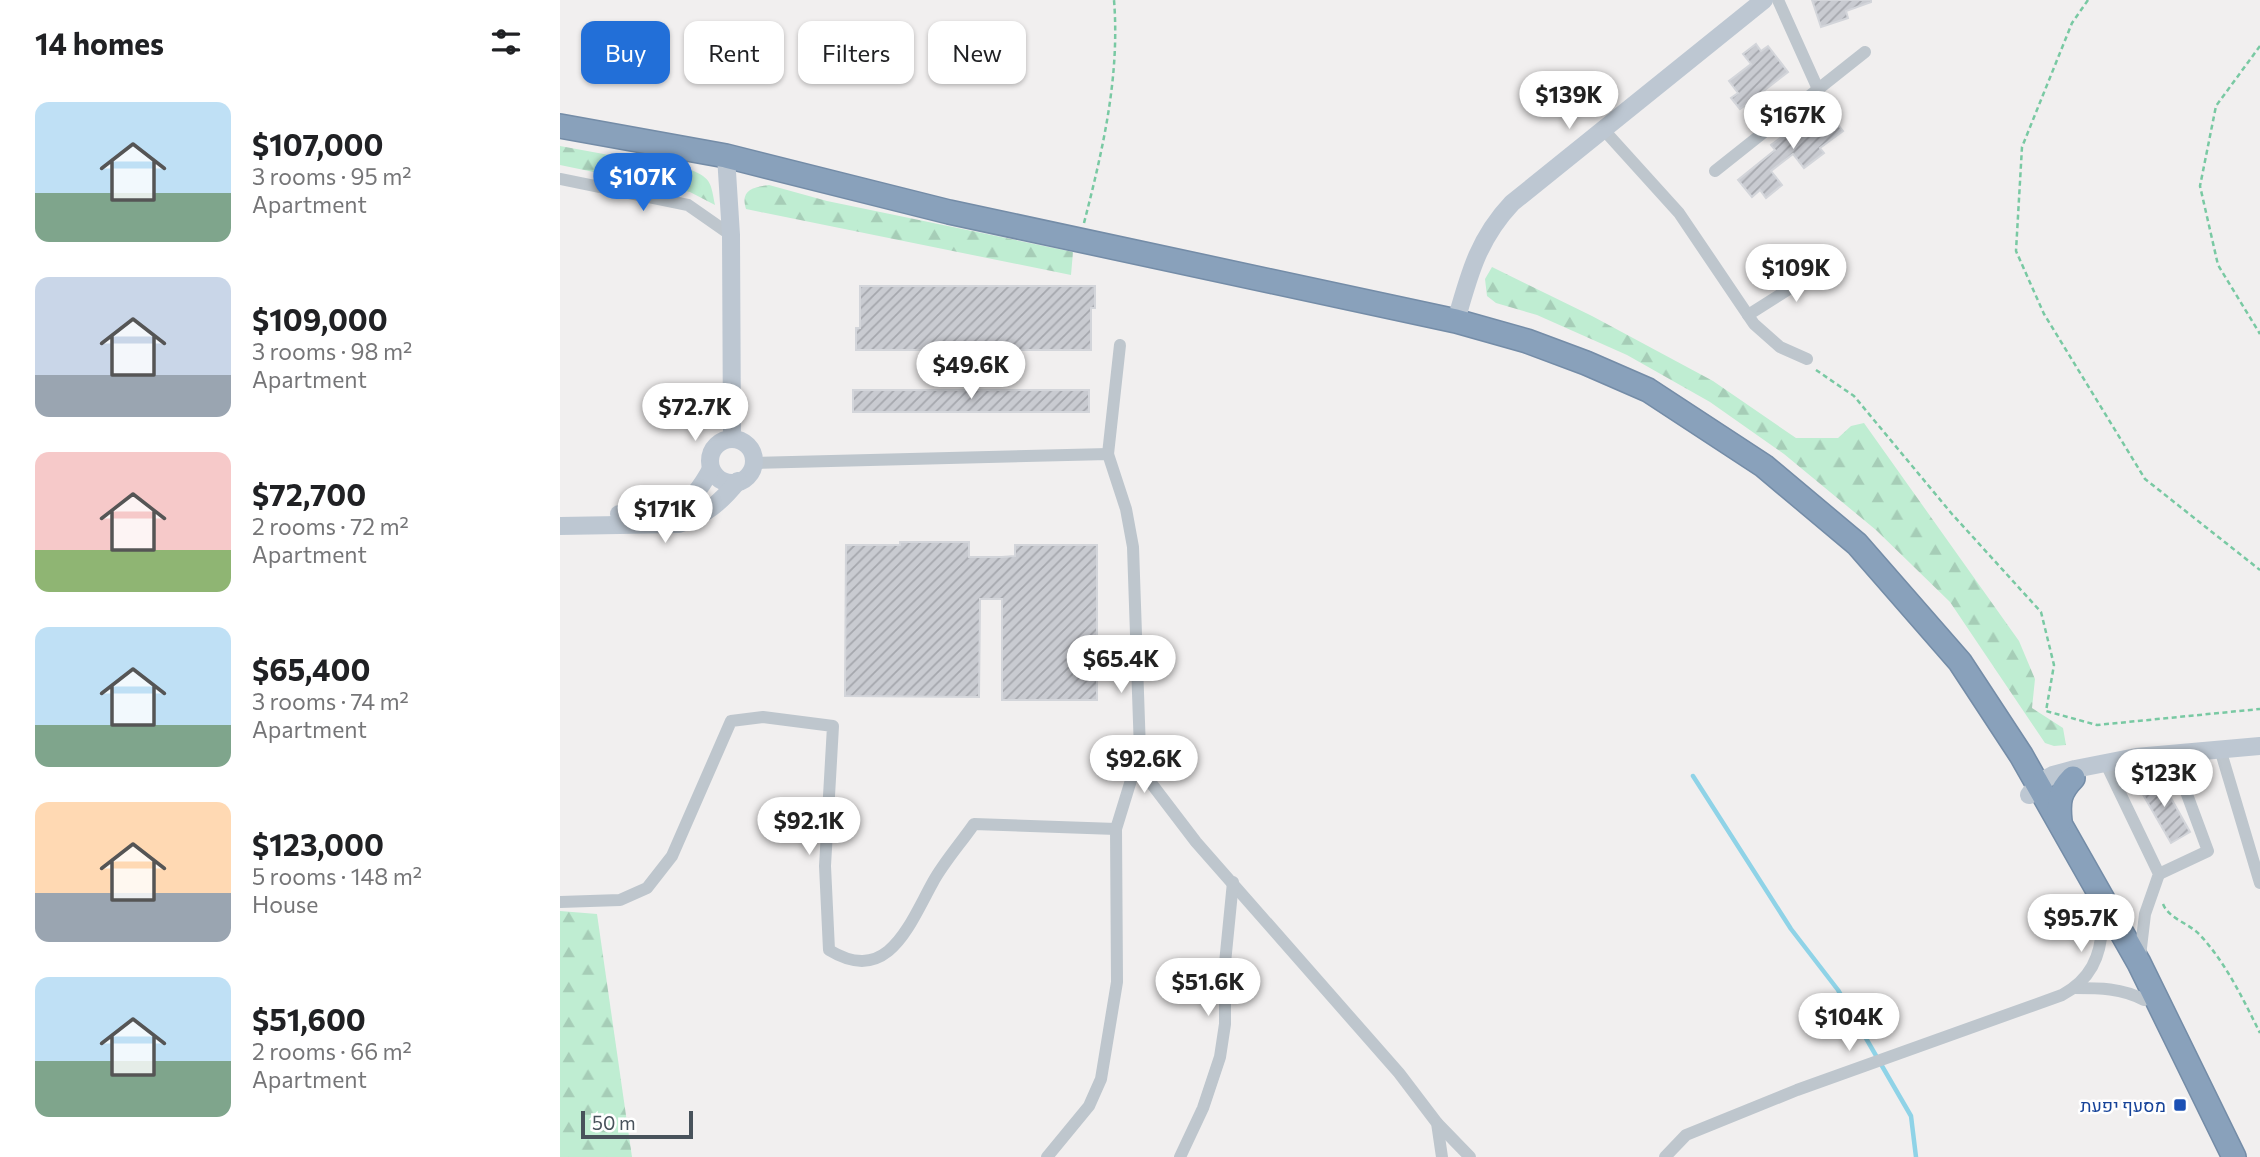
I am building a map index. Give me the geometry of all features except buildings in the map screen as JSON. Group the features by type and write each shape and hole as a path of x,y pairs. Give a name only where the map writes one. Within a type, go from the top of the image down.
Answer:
{"highway":[{"path":"560,126 726,156 949,212 1456,321 1527,341 1586,363 1648,390 1692,417 1764,466 1857,544 1960,662 2025,761 2102,926 2234,1157"},
{"path":"1898,591 2060,821 2139,963 2234,1157"},
{"path":"2025,761 2042,769 2068,775 2059,800 2060,821"}],"street":[{"path":"1456,321 1477,252 1497,218 1511,203 1763,0"},
{"path":"1778,0 1818,89"},
{"path":"1715,171 1865,52"},
{"path":"1603,129 1679,213 1748,315 1771,341 1807,359"},
{"path":"726,156 731,235 732,439"},
{"path":"560,179 688,205 731,235"},
{"path":"1748,315 1827,265"},
{"path":"1120,345 1108,454 1126,509 1133,547 1140,751 1151,783 1196,842 1399,1073 1437,1123 1470,1157"},
{"path":"560,526 679,524 693,520 716,506 738,481 747,476 753,463 750,449 739,440 732,439 719,443 714,448 711,469 720,479 727,482 738,481"},
{"path":"753,463 1108,454"},
{"path":"560,514 670,511 693,497 711,469"},
{"path":"560,902 620,900 647,888 672,856 731,721 763,717 833,726 825,866 829,950 844,959 872,961 896,945 922,907 933,882 974,824 1116,829"},
{"path":"2037,790 2068,775 2136,757 2260,746"},
{"path":"2220,749 2260,883"},
{"path":"1046,1157 1089,1106 1101,1079 1117,982 1116,829 1140,751"},
{"path":"2139,963 2145,914 2157,880 2208,851 2172,754"},
{"path":"2106,764 2157,880"},
{"path":"1180,1157 1203,1108 1220,1057 1225,1024 1225,963 1233,882"},
{"path":"1665,1157 1686,1135 1797,1090 2062,995 2087,976 2096,962 2102,926"},
{"path":"2074,988 2119,990 2144,1000"},
{"path":"1437,1123 1443,1157"}],"path":[{"path":"1080,239 1104,145 1112,96 1114,0"},
{"path":"2088,0 2071,23 2022,147 2016,251 2044,314 2145,479 2260,570"},
{"path":"2260,46 2216,106 2200,186 2218,265 2260,334"},
{"path":"1807,359 1819,374 1854,396 1952,514 2041,612 2054,665 2046,711 2096,725 2260,709"},
{"path":"2157,880 2165,911 2199,934 2234,981 2260,1033"}],"green space":[{"path":"560,146 691,170 707,179 715,205 690,192 560,165"},
{"path":"769,185 827,201 1073,252 1071,275 746,209 746,194 758,187"},
{"path":"1492,267 1592,316 1713,381 1796,438 1838,438 1851,426 1864,423 2019,641 2035,679 2032,708 2063,728 2066,745 2054,746 2045,743 1950,602 1876,530 1784,454 1710,402 1627,355 1537,315 1496,303 1487,296 1485,279"},
{"path":"560,911 597,914 632,1157 560,1157"}],"waterway":[{"path":"1693,776 1791,929 1838,990 1911,1116 1916,1157"}],"place":[{"name":"מסעף יפעת","path":"2180,1105"}]}
